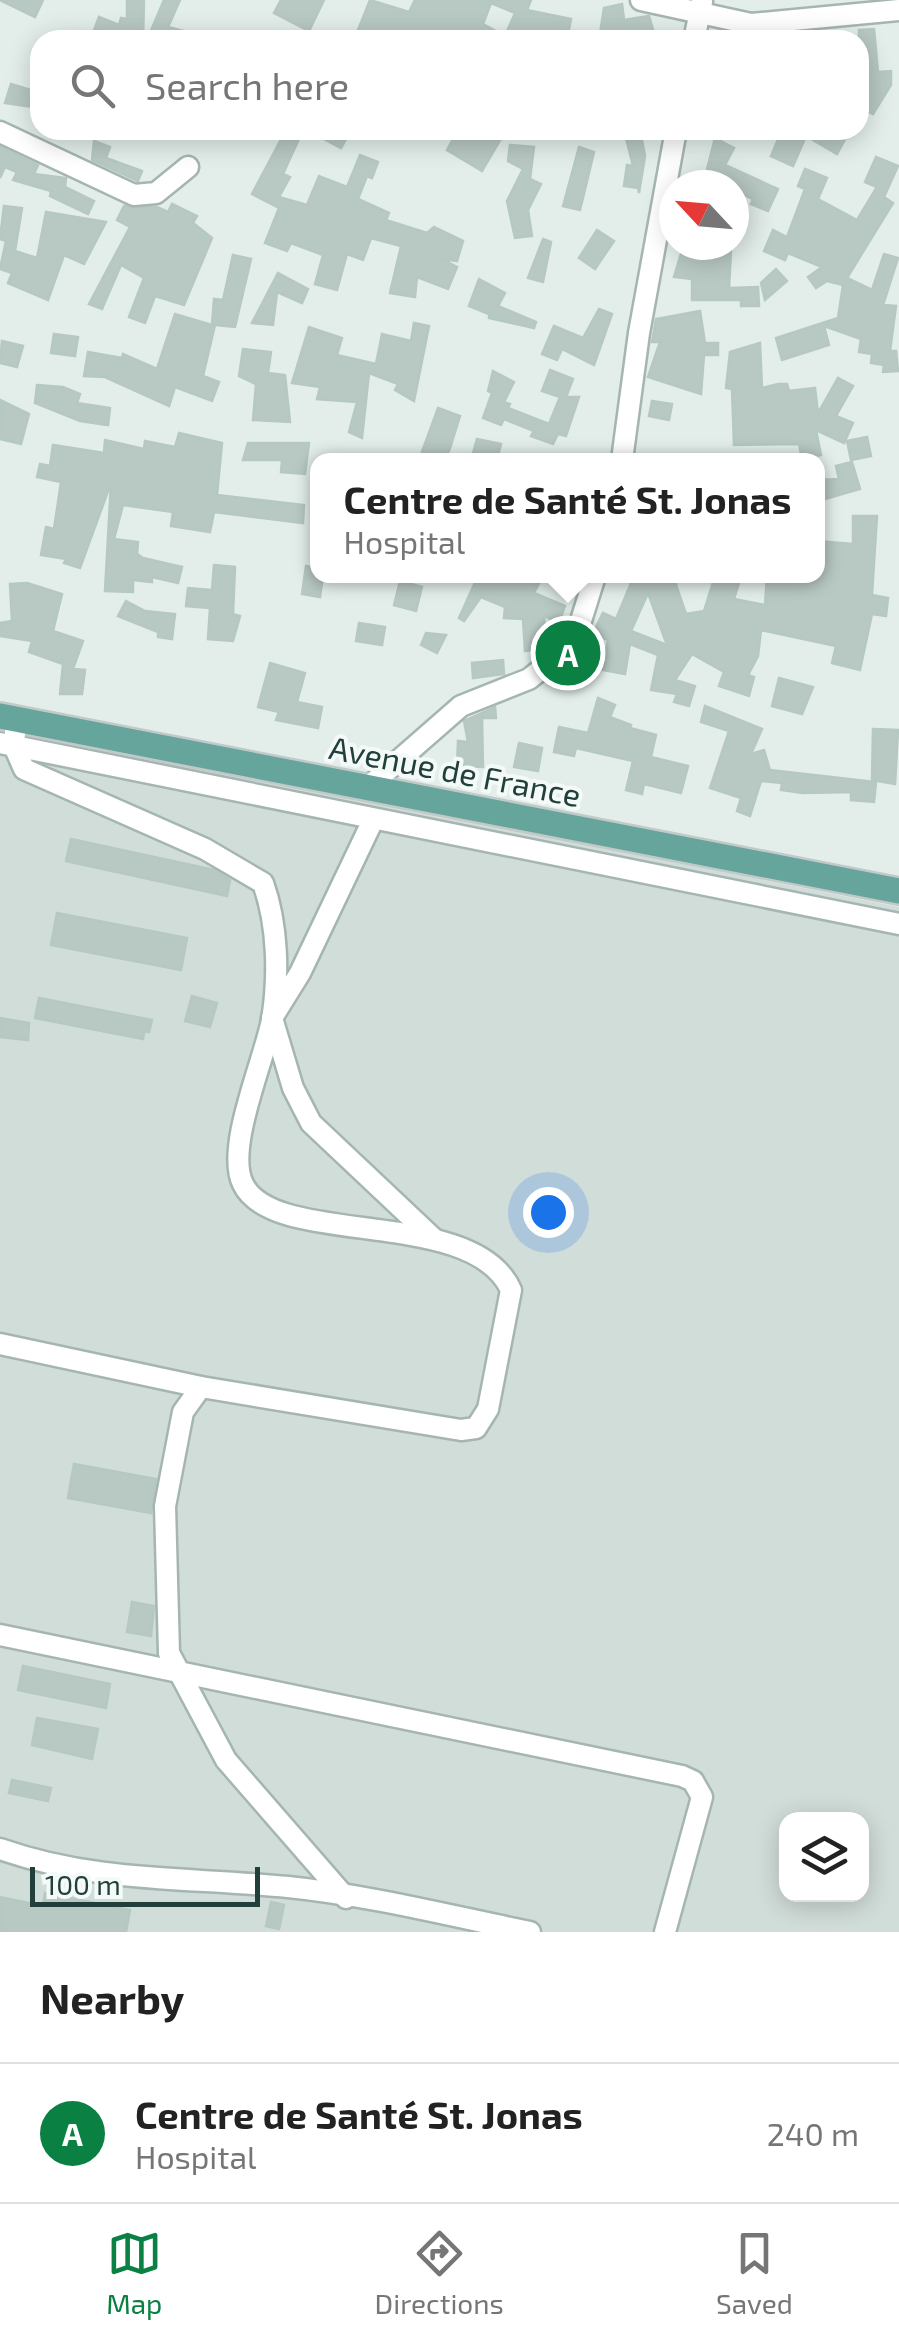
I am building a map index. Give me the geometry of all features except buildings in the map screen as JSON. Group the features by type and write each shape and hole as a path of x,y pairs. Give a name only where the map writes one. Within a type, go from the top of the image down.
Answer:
{"main road":[{"name":"Avenue de France","path":"8,718 899,891"}],"street":[{"path":"641,0 700,7 773,24 899,10"},
{"path":"0,132 134,194 156,194 188,167"},
{"path":"623,453 639,332 674,140"},
{"path":"366,789 462,706 528,678 574,644 592,583"},
{"path":"0,1344 201,1387 461,1430 476,1428 488,1409 510,1290 504,1276 477,1258 436,1240 330,1223 272,1208 250,1196 236,1166 272,1018 272,908 263,884 205,849 24,769 7,744 8,718"},
{"path":"7,744 899,924"},
{"path":"373,820 300,973 272,1018 293,1088 311,1123 436,1240"},
{"path":"201,1387 184,1412 165,1506 169,1653 226,1760 346,1898"},
{"path":"0,1635 621,1760 693,1781 702,1797 700,1811 665,1932"},
{"path":"0,1849 54,1868 181,1884 289,1887 530,1932"}],"shaded area":[{"path":"0,728 899,907 899,1932 0,1932"}],"place":[{"name":"Centre de Santé St. Jonas","path":"568,653"}]}
